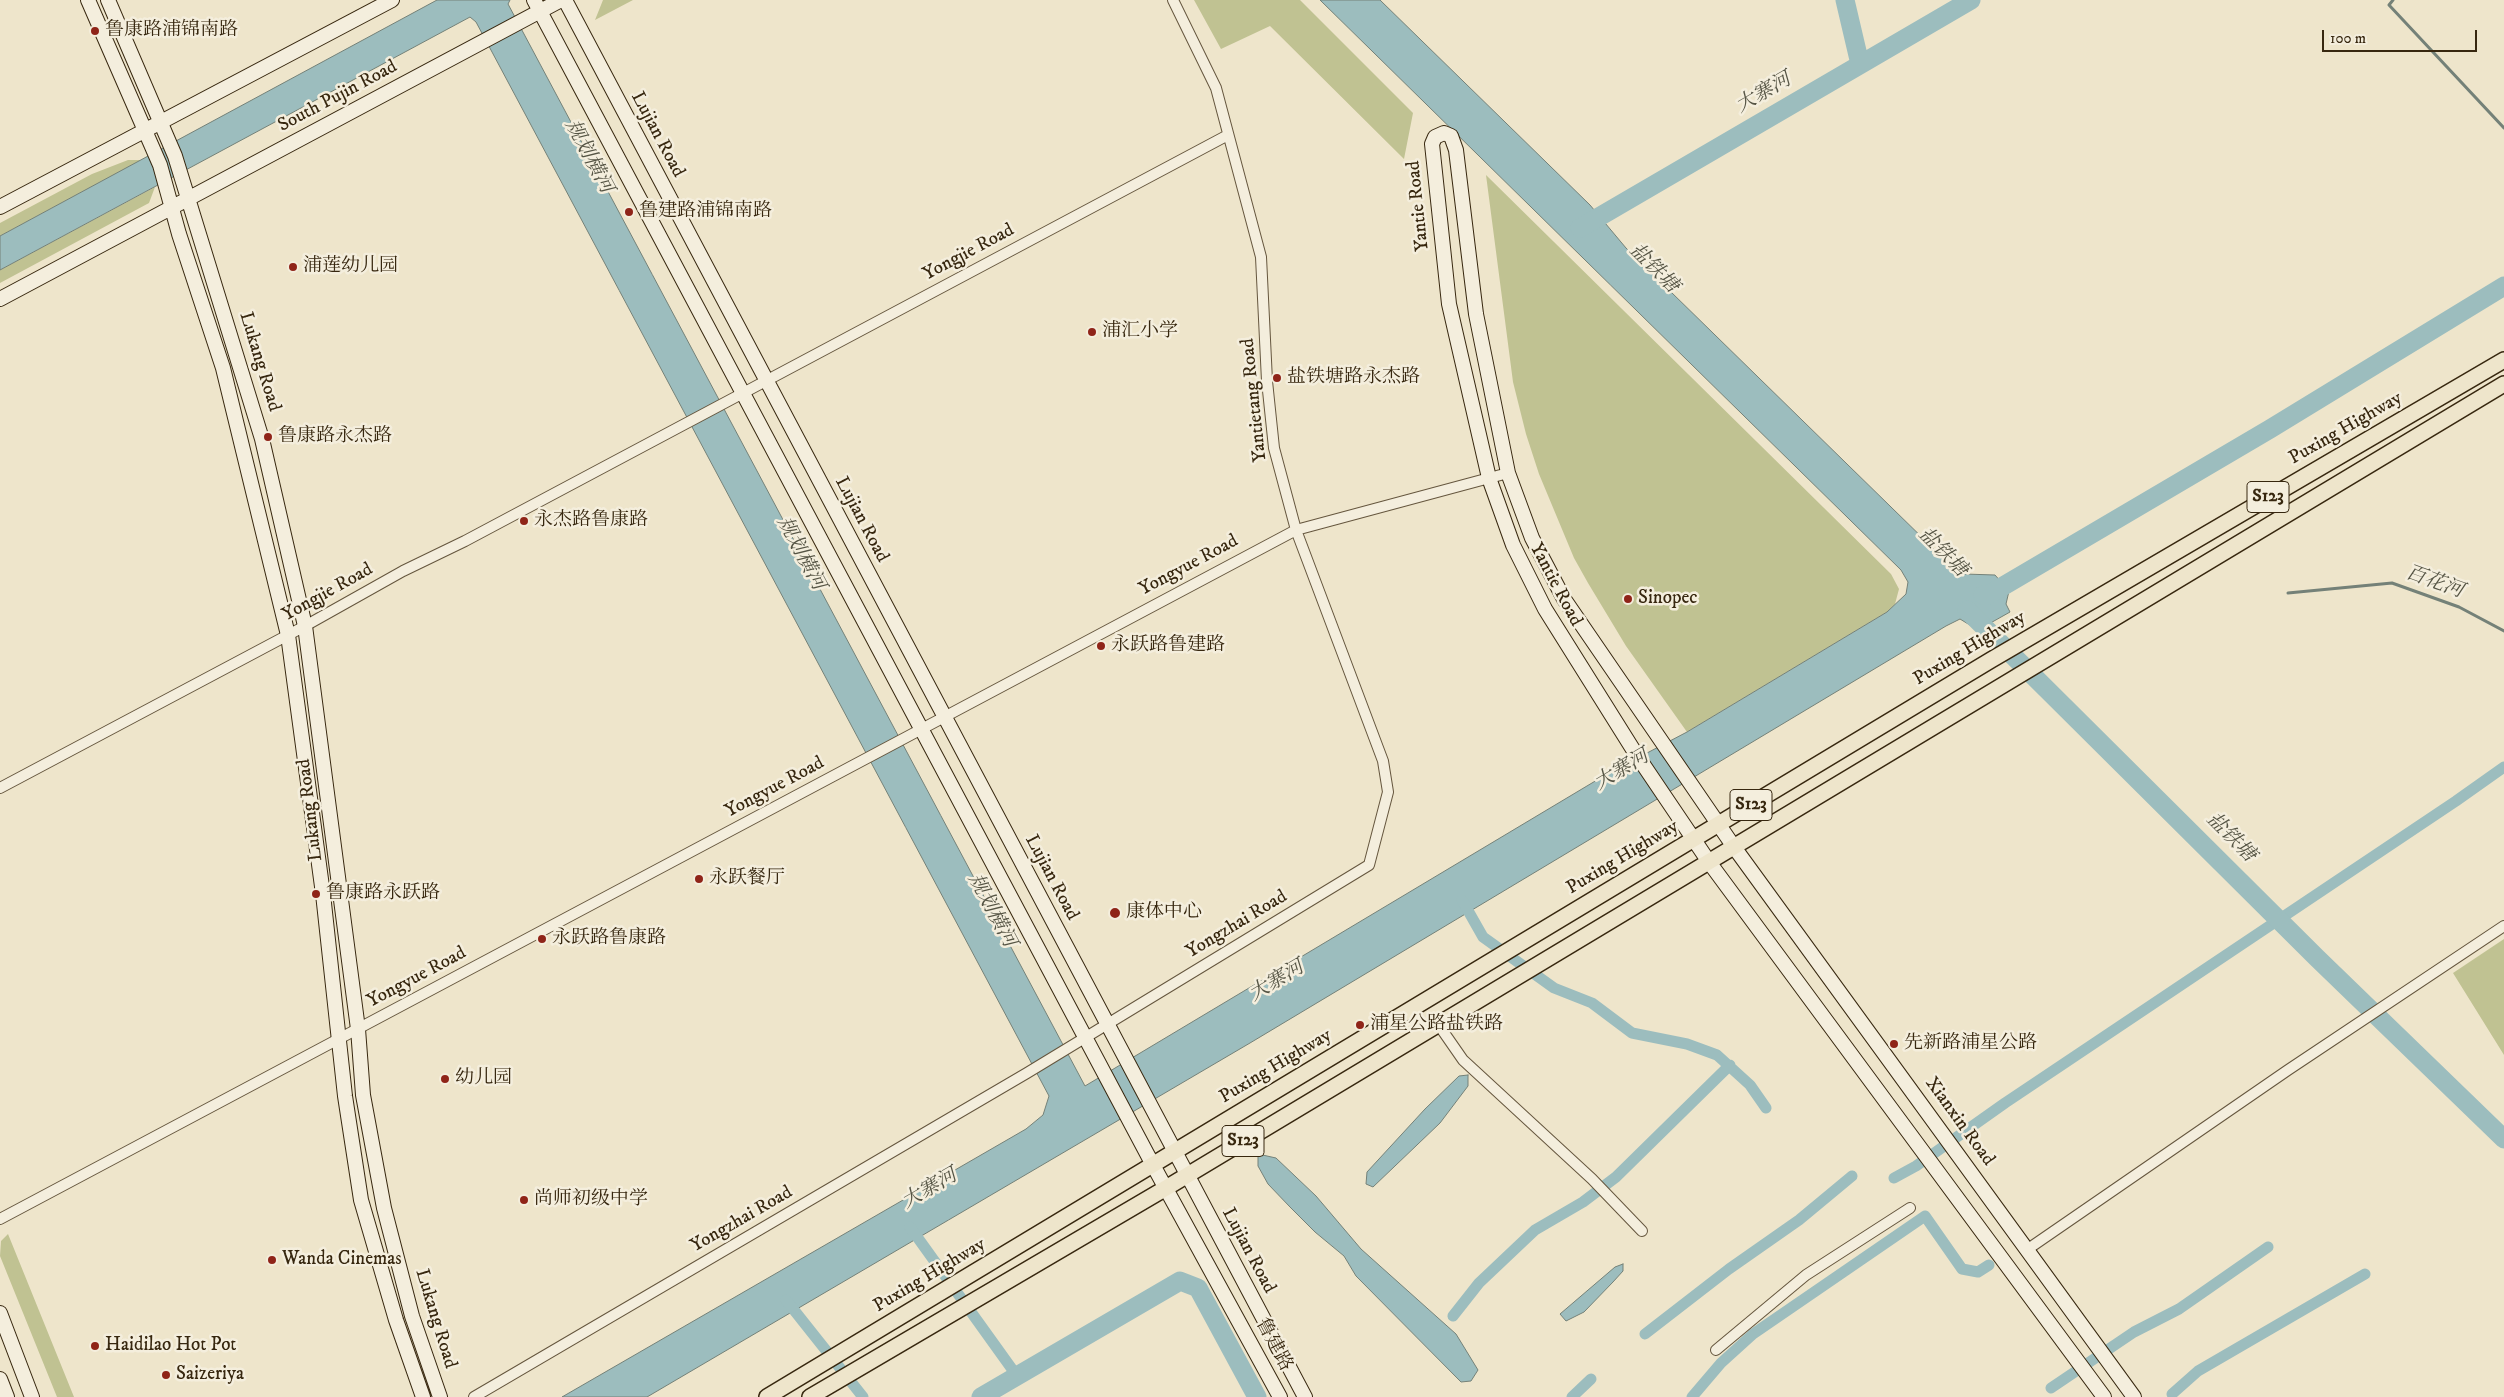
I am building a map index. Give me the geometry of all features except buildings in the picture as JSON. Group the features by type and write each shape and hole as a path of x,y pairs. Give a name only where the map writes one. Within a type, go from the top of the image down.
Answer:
{"main road":[{"name":"Puxing Highway","path":"767,1397 2032,635 2504,360"},
{"name":"S123","path":"810,1397 948,1318 1166,1188 2504,384"}],"street":[{"name":"Lukang Road","path":"88,0 160,165 179,234 223,368 288,635 301,715 340,1039 345,1096 361,1200 396,1320 423,1397"},
{"name":"Lukang Road","path":"108,0 175,156 239,359 262,439 305,626 358,1029 363,1095 384,1208 412,1316 440,1397"},
{"path":"0,207 392,0"},
{"name":"South Pujin Road","path":"0,299 472,47 537,6 561,0"},
{"name":"Lujian Road","path":"565,0 1305,1397"},
{"name":"Yantietang Road","path":"1173,0 1216,88 1261,257 1267,380 1274,448 1296,530 1383,761 1388,792 1382,822"},
{"path":"537,6 1085,1038 1280,1397"},
{"name":"Yantie Road","path":"1694,790 1564,599 1532,538 1508,473 1476,314 1456,150 1451,136 1444,133 1435,137 1432,144 1449,304 1489,478 1513,545 1545,609 1634,751 1709,862"},
{"name":"Yongjie Road","path":"0,788 305,626 404,571 465,541 743,394 1228,135"},
{"name":"Yongyue Road","path":"0,1219 1296,530 1508,473"},
{"name":"Xianxin Road","path":"1694,790 2134,1397"},
{"name":"Yongzhai Road","path":"474,1397 1027,1073 1369,865 1382,822"},
{"path":"1709,862 2104,1397"},
{"path":"2028,1249 2504,926"},
{"path":"1438,1024 1463,1060 1592,1179 1642,1231"},
{"path":"1716,1350 1806,1275 1910,1208"},
{"path":"0,1313 32,1397"},
{"path":"0,1379 7,1397"}],"green space":[{"path":"603,0 633,0 595,20"},
{"path":"1194,0 1300,0 1413,113 1404,159 1270,26 1221,49"},
{"path":"128,160 142,160 0,236 0,223 92,174"},
{"path":"1486,175 1891,574 1899,589 1895,604 1887,612 1687,732 1626,646 1588,583 1574,558 1539,474 1526,434 1513,382"},
{"path":"155,187 149,203 0,283 0,270"},
{"path":"2504,939 2504,1055 2453,973"},
{"path":"8,1234 74,1397 57,1397 0,1256 1,1241"}],"water":[{"name":"规划横河","path":"437,0 510,0 508,4 1085,1086 1607,774 1687,732 1887,612 1906,594 1908,582 1901,570 1320,0 1380,0 1590,205 1626,248 1935,550 1964,574 1995,575 2009,591 2006,604 2010,612 1978,630 1960,619 1946,626 1250,1043 647,1397 562,1397 1026,1129 1043,1115 1049,1096 476,22 470,17 0,270 0,236"},
{"path":"1468,1075 1468,1086 1440,1123 1373,1187 1366,1184 1367,1172 1425,1109 1459,1076"},
{"path":"1258,1154 1276,1158 1316,1196 1361,1249 1456,1334 1478,1370 1471,1381 1461,1382 1356,1276 1344,1256 1315,1232 1268,1184 1258,1166"},
{"path":"1623,1264 1623,1271 1584,1312 1566,1321 1560,1314 1615,1267"}],"waterway":[{"path":"1845,0 1860,64"},
{"name":"大寨河","path":"1580,228 1971,0"},
{"path":"2393,0 2389,5 2504,128"},
{"path":"1983,595 1988,595 2270,429 2504,286"},
{"name":"百花河","path":"2288,593 2392,583 2459,607 2504,631"},
{"name":"盐铁塘","path":"1967,610 2317,958 2504,1139"},
{"path":"1894,1178 1916,1166 2005,1103 2504,767"},
{"path":"1462,900 1483,937 1554,988 1592,1003 1632,1033 1687,1044 1717,1055 1750,1085 1766,1108"},
{"path":"1453,1316 1479,1283 1535,1230 1583,1202 1616,1177 1730,1065"},
{"path":"1645,1334 1729,1269 1799,1220 1852,1176"},
{"path":"1692,1397 1721,1363 1753,1334 1925,1216 1962,1269 1978,1272 1989,1265"},
{"path":"910,1227 1017,1376"},
{"path":"2051,1388 2134,1332 2179,1309 2268,1247"},
{"path":"2172,1394 2198,1371 2365,1274"},
{"path":"981,1397 1180,1281 1198,1288 1257,1397"},
{"path":"786,1300 863,1397"},
{"path":"1572,1397 1591,1379"}],"place":[{"name":"鲁康路浦锦南路","path":"95,31"},
{"name":"鲁建路浦锦南路","path":"629,212"},
{"name":"浦莲幼儿园","path":"293,267"},
{"name":"浦汇小学","path":"1092,332"},
{"name":"盐铁塘路永杰路","path":"1277,378"},
{"name":"鲁康路永杰路","path":"268,437"},
{"name":"永杰路鲁康路","path":"524,521"},
{"name":"Sinopec","path":"1628,599"},
{"name":"永跃路鲁建路","path":"1101,646"},
{"name":"永跃餐厅","path":"699,879"},
{"name":"鲁康路永跃路","path":"316,894"},
{"name":"康体中心","path":"1115,913"},
{"name":"永跃路鲁康路","path":"542,939"},
{"name":"浦星公路盐铁路","path":"1360,1025"},
{"name":"先新路浦星公路","path":"1894,1044"},
{"name":"幼儿园","path":"445,1079"},
{"name":"尚师初级中学","path":"524,1200"},
{"name":"Wanda Cinemas","path":"272,1260"},
{"name":"Haidilao Hot Pot","path":"95,1346"},
{"name":"Saizeriya","path":"166,1375"}]}
